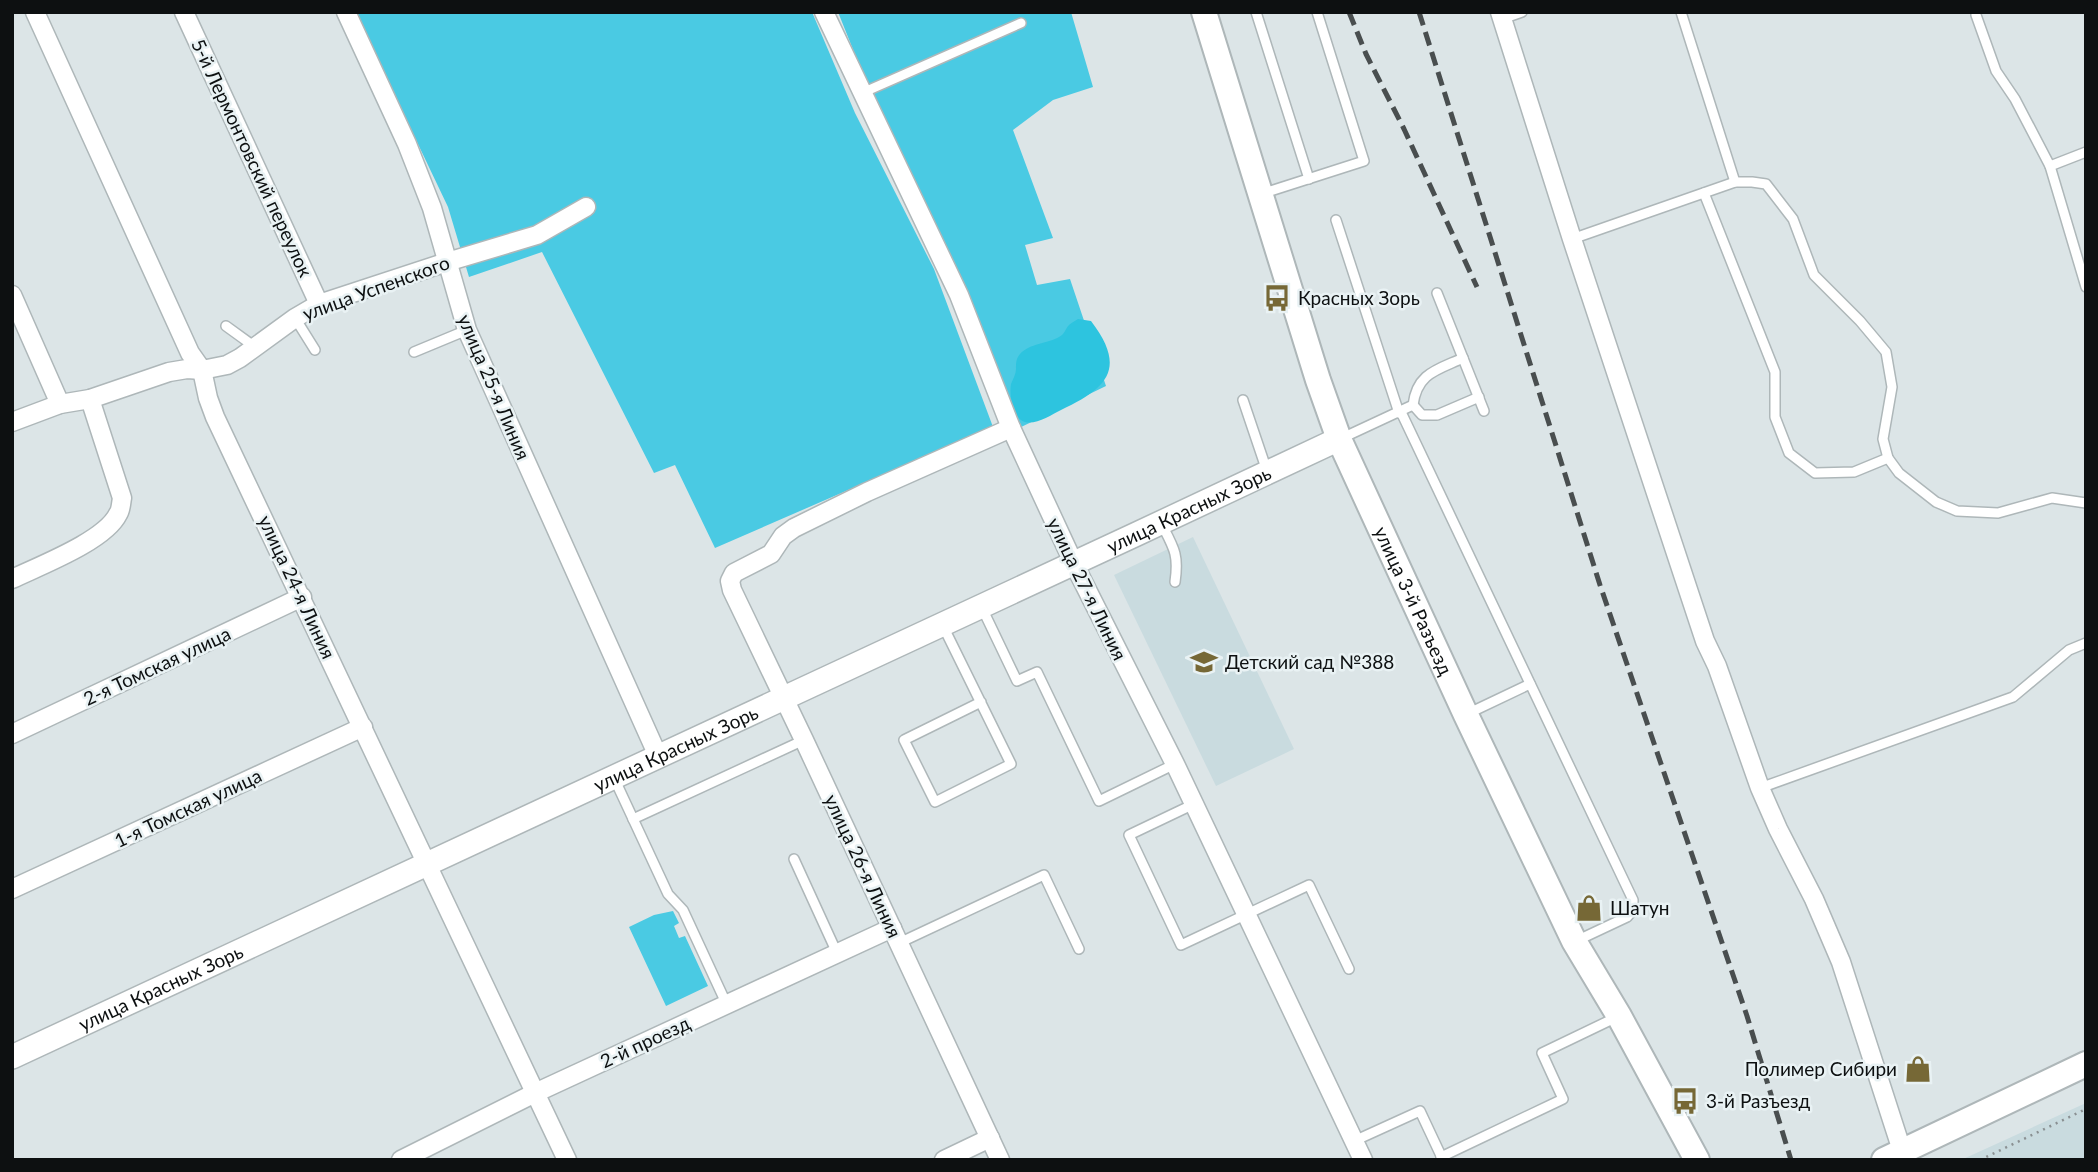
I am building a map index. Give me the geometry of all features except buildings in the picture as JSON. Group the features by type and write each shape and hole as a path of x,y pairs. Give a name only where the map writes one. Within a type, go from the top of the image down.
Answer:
{"main road":[{"name":"улица 3-й Разъезд","path":"1204,12 1318,380 1339,439 1465,715 1574,941 1619,1016 1692,1158"},
{"path":"1897,1157 2086,1064"}],"street":[{"name":"улица 24-я Линия","path":"35,12 190,353 202,370 215,417 567,1160"},
{"name":"5-й Лермонтовский переулок","path":"184,12 319,304"},
{"name":"улица 25-я Линия","path":"346,12 407,144 432,208 467,330 658,756"},
{"name":"улица 27-я Линия","path":"824,12 959,295 1011,428 1074,564 1175,764 1363,1160"},
{"path":"1502,16 1572,239 1705,641 1717,666 1760,788 1814,899 1841,962 1897,1157"},
{"name":"улица Успенского","path":"12,422 60,404 90,399 169,372 227,365 319,304 537,234 586,206"},
{"path":"12,295 60,404"},
{"path":"12,579 86,544 106,529 118,514 122,498 90,399"},
{"name":"улица 26-я Линия","path":"1000,1160 730,581 734,573 771,554 783,536 794,528 867,492 1011,428"},
{"name":"улица Красных Зорь","path":"14,1050 943,626 1339,439"},
{"name":"2-я Томская улица","path":"12,734 302,597"},
{"name":"1-я Томская улица","path":"12,889 363,727"},
{"name":"2-й проезд","path":"401,1160 536,1093 837,953 895,935"},
{"path":"944,1160 990,1138"}],"lane":[{"path":"1256,12 1309,178"},
{"path":"1260,194 1364,161 1317,12"},
{"path":"1502,16 1522,12"},
{"path":"1681,12 1735,182"},
{"path":"1976,15 1996,71 2015,99 2050,166 2086,287"},
{"path":"862,93 1021,23"},
{"path":"2050,166 2086,152"},
{"path":"1572,239 1735,182 1766,184 1793,219 1814,275 1860,321 1886,352 1892,387 1883,439 1888,458 1899,472 1936,502 1957,511 1998,513 2052,498 2086,503"},
{"path":"1704,192 1775,372 1774,417 1789,453 1815,473 1854,472 1888,458"},
{"path":"1336,220 1400,412 1634,905 1627,917 1574,941"},
{"path":"1437,293 1484,411"},
{"path":"295,318 315,350"},
{"path":"226,326 255,347"},
{"path":"414,352 467,330"},
{"path":"1413,405 1415,391 1423,377 1463,358"},
{"path":"1413,405 1422,415 1437,415 1479,397"},
{"path":"1243,400 1267,473"},
{"path":"1339,439 1413,405"},
{"path":"1161,523 1175,552 1175,582"},
{"path":"982,608 1017,681 1037,672 1099,801 1175,764"},
{"path":"943,626 981,702 1012,764 935,802 904,740 981,702"},
{"path":"1760,788 2013,697 2069,650 2086,643"},
{"path":"1465,715 1530,684"},
{"path":"633,819 804,740"},
{"path":"613,776 668,894 683,910 727,1004"},
{"path":"1194,804 1129,835 1181,945 1309,885 1349,969"},
{"path":"794,859 837,953"},
{"path":"895,935 1044,875 1079,949"},
{"path":"1354,1141 1420,1111 1442,1158 1563,1099 1542,1053 1619,1016"}],"path":[{"path":"1980,1160 2086,1109"}],"shaded area":[{"path":"355,12 812,12 855,113 934,269 993,427 715,548 675,465 654,473 542,252 469,277 448,207"},
{"path":"838,12 1071,12 1093,87 1053,100 1013,130 1053,238 1025,245 1037,285 1070,279 1106,386 1017,429 874,102"},
{"path":"1078,319 1091,321 1102,337 1110,364 1107,375 1101,385 1077,402 1039,421 1029,423 1021,420 1015,412 1011,394 1018,357 1029,348 1061,336 1069,325"},
{"name":"Детский сад №388","path":"1193,537 1294,749 1216,786 1114,575"},
{"path":"673,911 679,923 674,926 679,938 685,936 708,986 666,1006 629,927 654,915"},
{"path":"2086,1103 2086,1160 1961,1160"}],"railway":[{"path":"1349,12 1366,54 1477,287"},
{"path":"1419,12 1600,585 1747,1016 1791,1160"}],"place":[{"name":"Красных Зорь","path":"1277,298"},
{"name":"Детский сад №388","path":"1204,662"},
{"name":"Шатун","path":"1589,908"},
{"name":"Полимер Сибири","path":"1918,1069"},
{"name":"3-й Разъезд","path":"1685,1101"}]}
